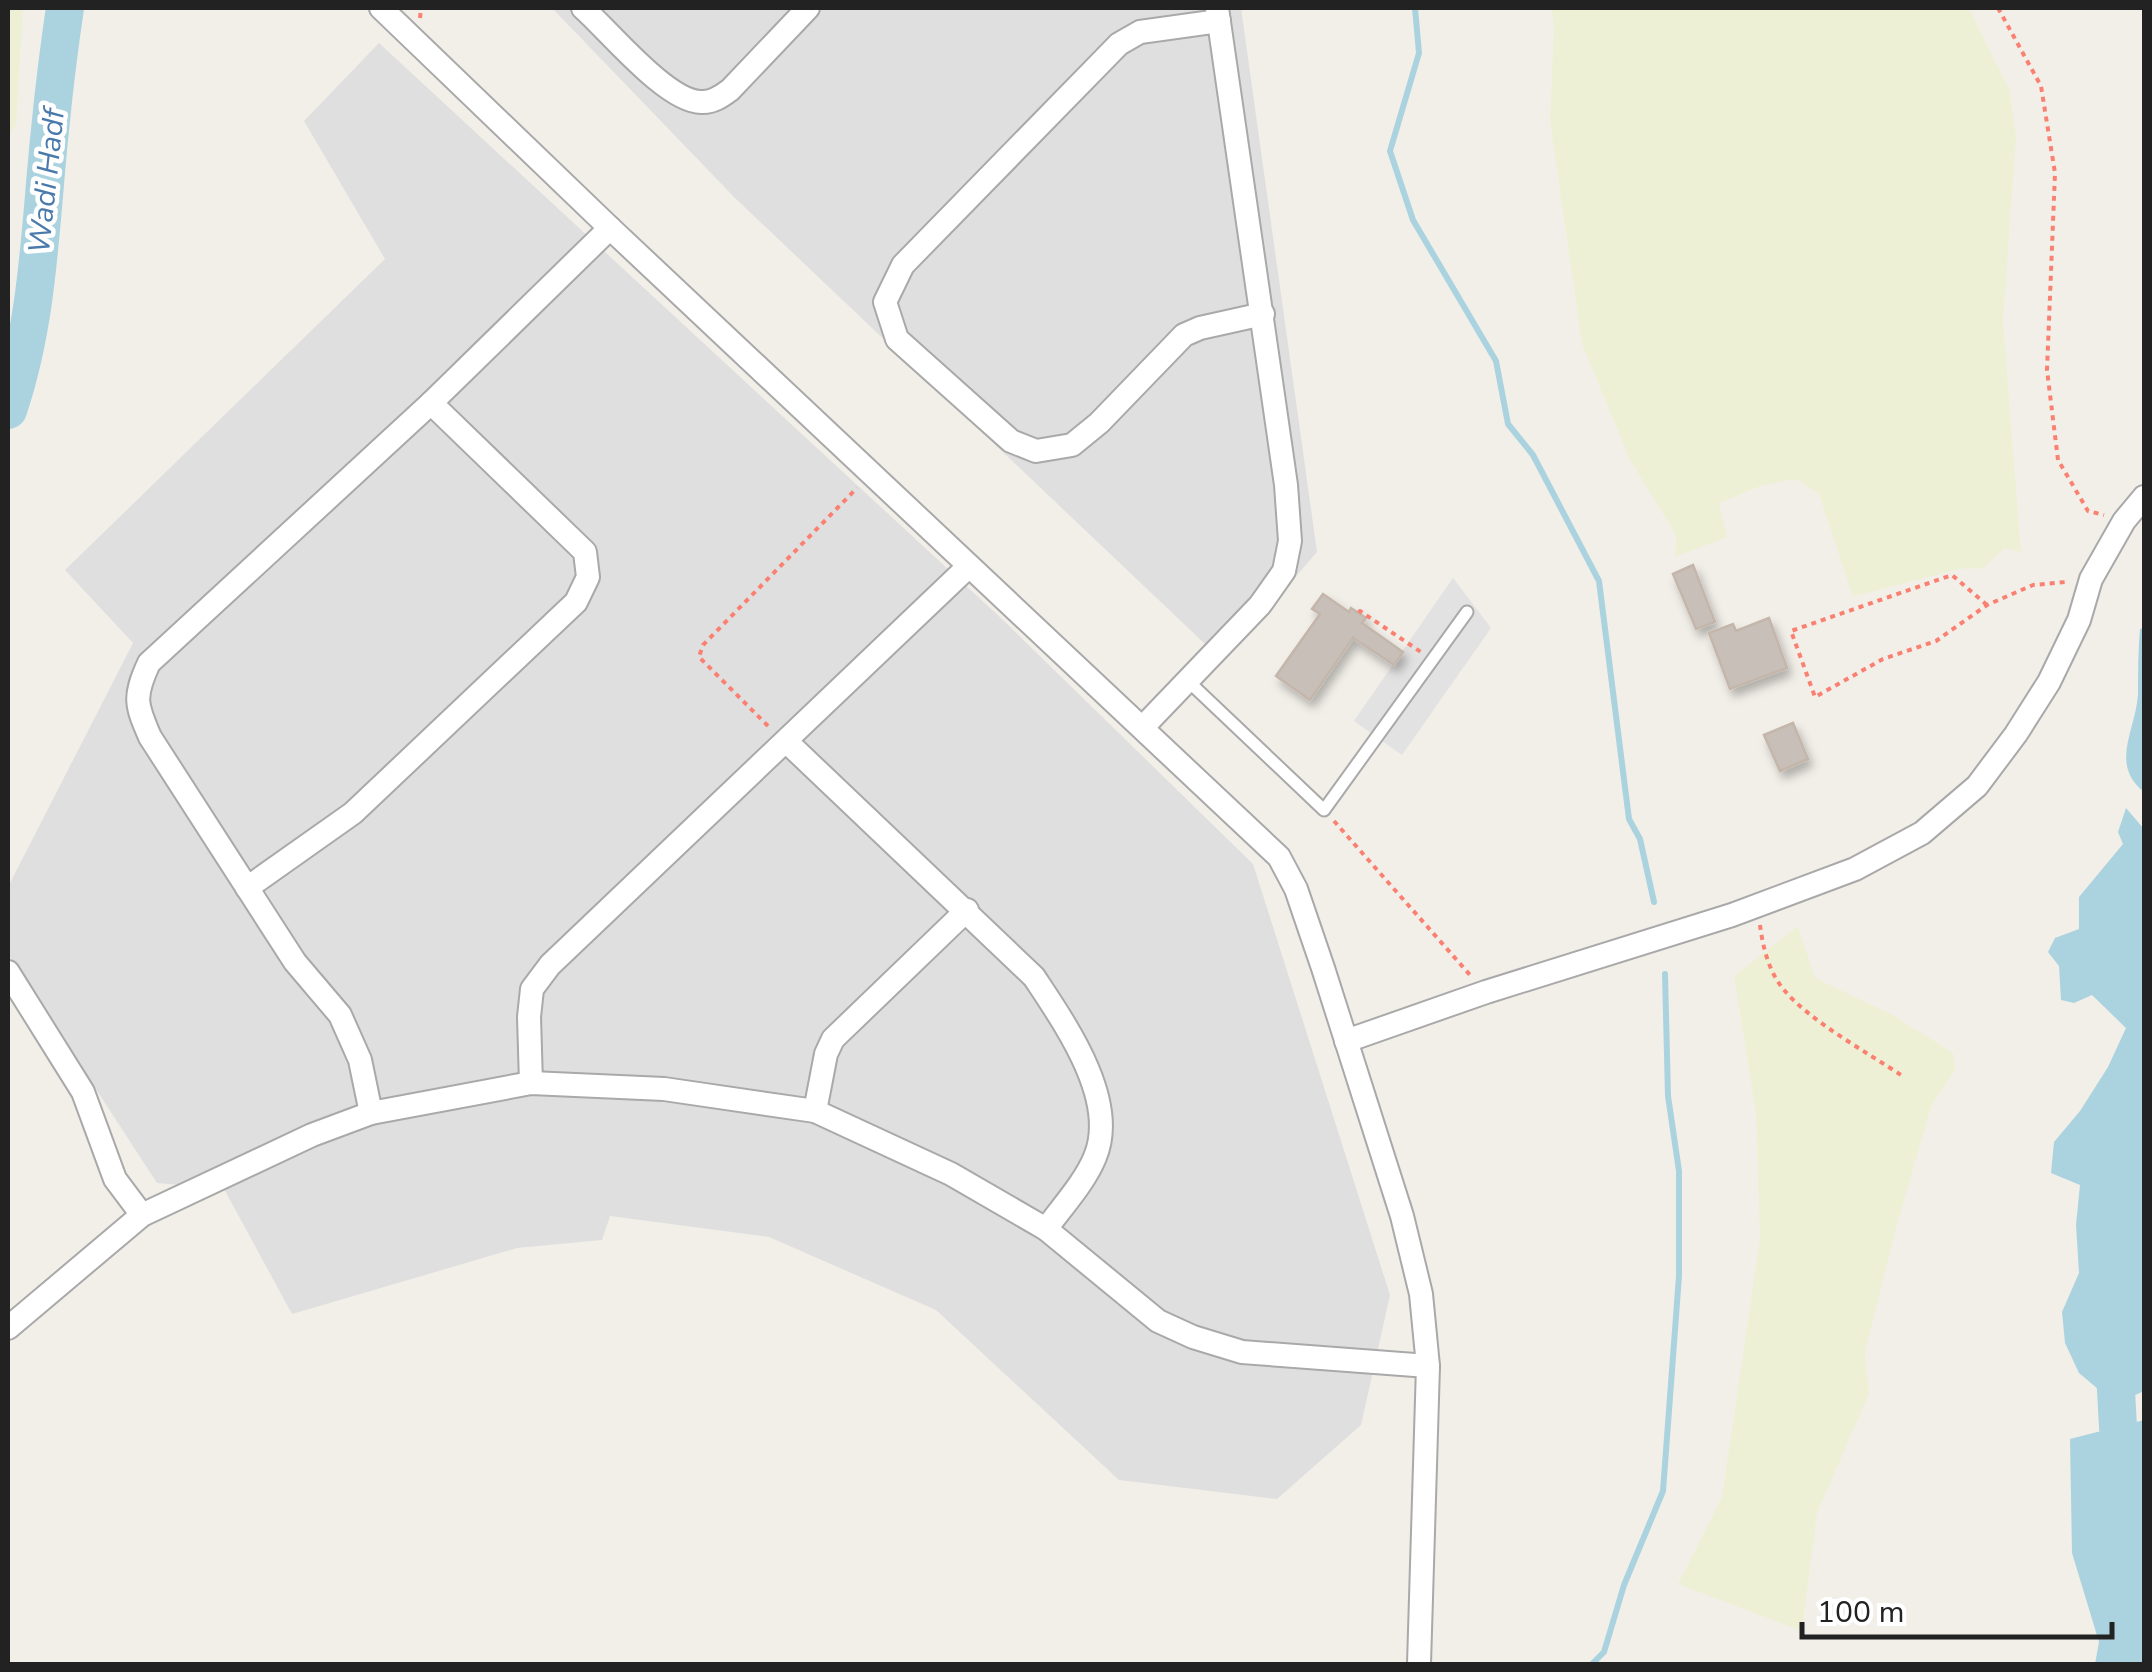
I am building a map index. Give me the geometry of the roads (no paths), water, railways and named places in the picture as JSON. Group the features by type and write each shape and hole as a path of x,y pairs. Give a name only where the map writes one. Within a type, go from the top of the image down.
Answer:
{"street":[{"path":"381,8 1279,857 1296,889 1346,1041 1402,1216 1420,1294 1428,1366 1419,1664"},
{"path":"583,8 676,95 701,102 719,98 730,90 808,8"},
{"path":"1143,727 1260,605 1284,571 1290,541 1263,314 1218,14 1140,32 1119,44 902,265 885,302 897,338 1011,441 1036,451 1072,445 1099,423 1184,335 1263,314"},
{"path":"371,1113 360,1060 340,1015 295,962 150,738 136,706 138,685 149,664 169,644 431,403 610,228"},
{"path":"246,888 353,814 576,602 588,577 584,552 431,403"},
{"path":"1346,1041 1758,905 1855,868 1922,833 1977,786 2016,734 2050,682 2079,620 2091,579 2124,521 2144,497"},
{"path":"531,1083 532,989 550,965 969,566"},
{"path":"787,742 967,910 1034,977 1059,1014 1096,1092 1104,1125 1095,1159 1046,1229"},
{"path":"815,1111 826,1054 833,1039 967,910"},
{"path":"8,972 84,1092 115,1179 142,1216"},
{"path":"8,1328 142,1216 312,1135 371,1113 531,1083 664,1088 815,1111 950,1174 1046,1229 1158,1321 1193,1337 1242,1352 1428,1366"}],"lane":[{"path":"1187,680 1324,810 1466,612"}],"water":[{"path":"2144,628 2144,792 2128,770 2126,758 2138,694 2140,629"},
{"path":"2126,808 2144,829 2144,1391 2116,1404 2079,1373 2065,1343 2062,1312 2079,1273 2076,1225 2080,1185 2051,1173 2054,1142 2108,1067 2126,1028 2092,995 2074,1003 2061,1000 2059,966 2048,952 2055,938 2079,929 2079,897 2123,844 2118,832"},
{"path":"2144,1420 2144,1664 2095,1664 2099,1642 2072,1553 2070,1439"}],"waterway":[{"name":"Wadi Hadf","path":"8,410 32,306 65,8"},
{"path":"1415,8 1419,53 1390,151 1413,220 1496,361 1508,424 1533,455 1599,581 1629,819 1640,839 1654,902"},
{"path":"1592,1664 1604,1652 1624,1585 1663,1491 1679,1276 1679,1171 1668,1096 1665,974"},
{"path":"2114,1354 2118,1427 2128,1478"}]}
